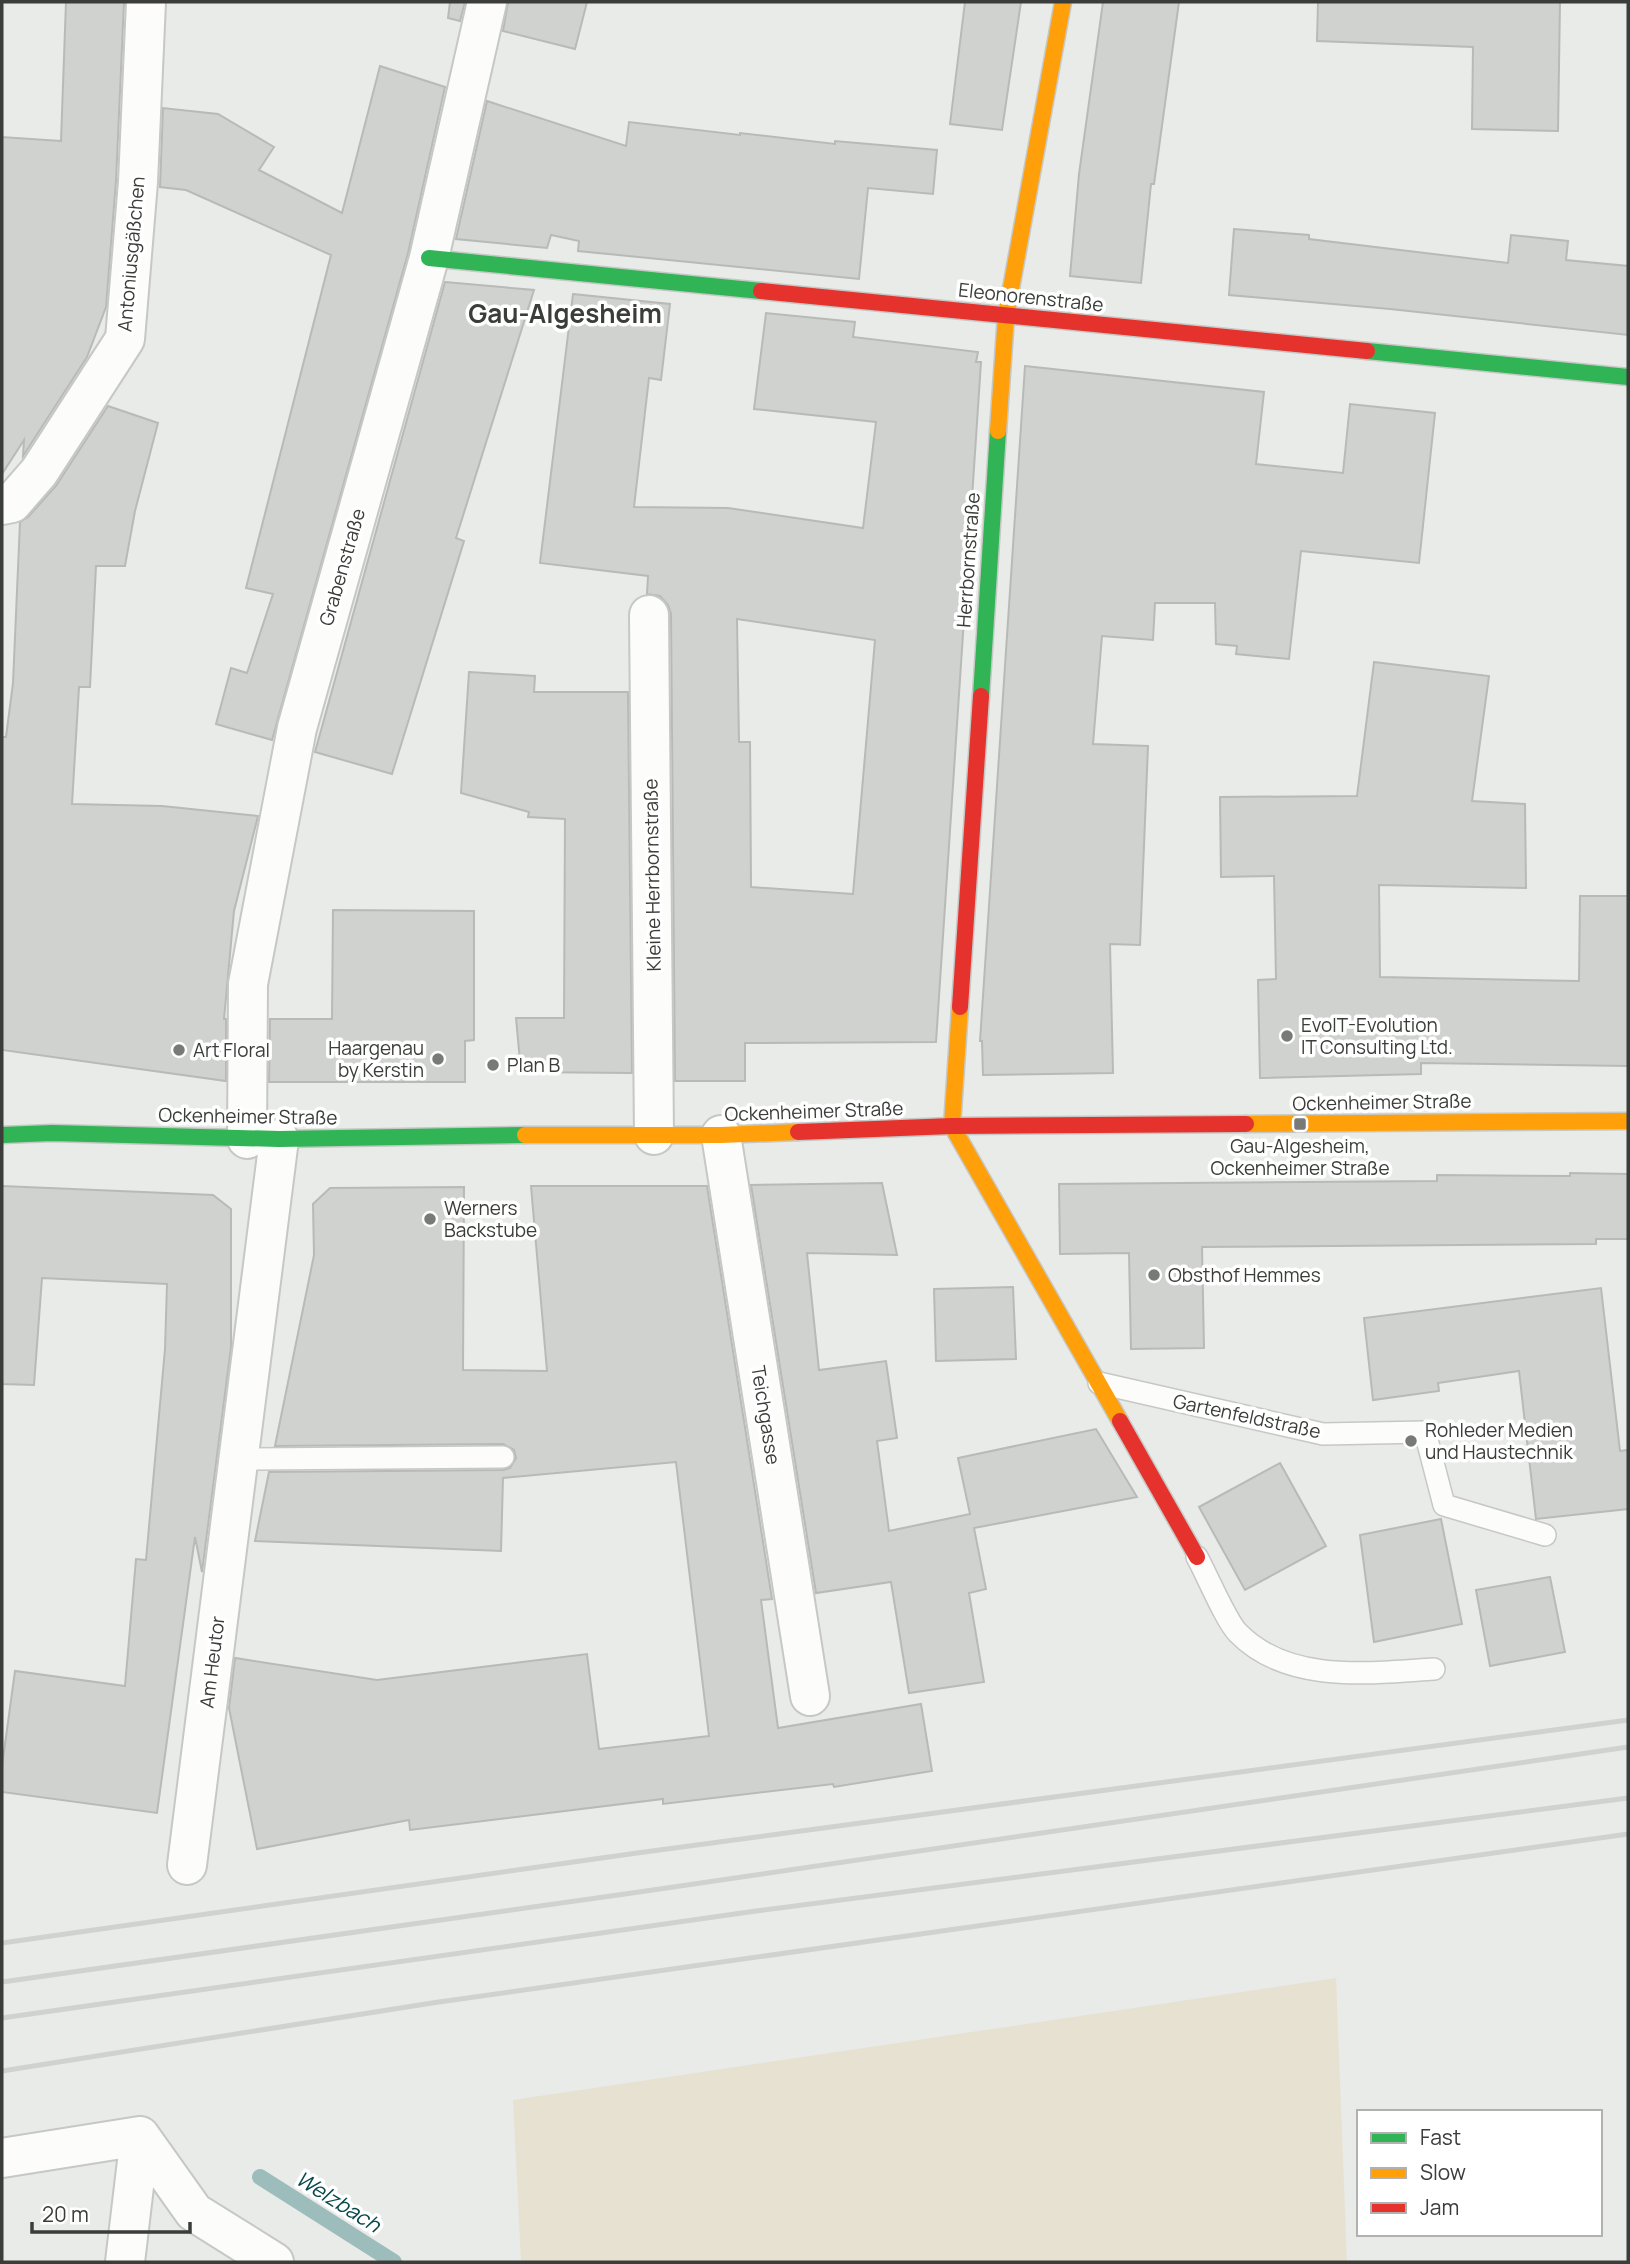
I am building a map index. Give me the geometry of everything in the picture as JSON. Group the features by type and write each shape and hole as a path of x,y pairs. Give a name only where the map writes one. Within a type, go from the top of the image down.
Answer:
{"street":[{"name":"Antoniusgäßchen","path":"2,505 12,503 38,472 125,339 138,182 146,2"},
{"name":"Grabenstraße","path":"263,1139 248,984 297,728 429,258 487,2"},
{"name":"Herrbornstraße","path":"952,1126 1006,316 1063,2"},
{"name":"Eleonorenstraße","path":"429,258 1628,377"},
{"name":"Kleine Herrbornstraße","path":"649,615 654,1135"},
{"name":"Ockenheimer Straße","path":"2,1135 52,1133 263,1139 721,1135 952,1126 1628,1121"},
{"path":"952,1126 1198,1557"},
{"name":"Teichgasse","path":"721,1135 810,1696"},
{"name":"Am Heutor","path":"187,1865 239,1459 263,1139"},
{"path":"2,2158 140,2136"},
{"path":"125,2262 140,2136"},
{"path":"140,2136 194,2212 274,2262"}],"lane":[{"name":"Gartenfeldstraße","path":"1099,1383 1323,1434 1425,1432 1444,1505 1545,1535"},
{"path":"239,1459 503,1457"},
{"path":"1198,1557 1236,1632 1265,1656 1306,1668 1363,1674 1434,1669"}],"shaded area":[{"path":"1336,1978 1347,2262 521,2262 513,2100"}],"building":[{"path":"66,2 124,2 116,181 106,307 87,357 23,456 24,440 2,474 2,137 61,141"},
{"path":"450,2 465,2 460,21 448,18"},
{"path":"508,2 587,2 575,49 503,31"},
{"path":"965,2 1021,2 1002,130 950,124"},
{"path":"1103,2 1179,2 1154,184 1151,184 1141,283 1070,276 1079,174"},
{"path":"1318,2 1560,2 1558,131 1472,129 1473,47 1317,41"},
{"path":"380,66 445,87 408,253 272,740 216,724 231,668 247,673 273,594 246,588 331,255 186,190 160,187 163,108 218,114 274,147 259,170 342,213"},
{"path":"487,101 626,146 629,122 835,144 835,141 937,150 933,194 868,188 859,279 578,251 579,241 551,235 547,248 456,239"},
{"path":"1234,229 1309,235 1309,239 1508,263 1511,235 1568,241 1566,260 1628,266 1628,335 1390,309 1229,295"},
{"path":"445,282 534,290 456,538 464,541 392,774 315,752"},
{"path":"573,294 670,304 661,380 649,378 634,507 728,508 863,528 876,422 754,409 766,313 855,322 853,337 978,352 976,362 981,362 936,1042 745,1043 745,1081 675,1081 671,614 668,605 660,596 647,594 648,576 540,563","holes":["737,619 875,640 853,894 751,887 750,742 739,742"]},
{"path":"1025,366 1264,392 1256,464 1343,473 1350,404 1435,413 1419,563 1301,551 1289,659 1236,654 1237,646 1216,644 1215,603 1155,603 1153,640 1102,636 1093,744 1148,746 1140,945 1110,944 1113,1073 983,1075 980,1041"},
{"path":"108,406 158,423 135,511 125,566 96,566 90,687 79,687 72,804 162,806 258,816 234,911 224,1019 226,1081 2,1050 2,737 6,737 13,683 20,522 28,517 56,486"},
{"path":"1374,662 1489,676 1472,801 1525,804 1526,888 1379,885 1380,977 1579,981 1580,896 1628,896 1628,1066 1421,1063 1421,1074 1260,1078 1258,980 1276,979 1274,876 1221,877 1220,797 1357,796"},
{"path":"469,672 535,676 534,692 628,692 632,1073 521,1072 516,1018 564,1018 565,819 528,817 529,812 461,793"},
{"path":"333,910 474,911 474,1040 465,1041 465,1082 269,1082 270,1019 332,1019"},
{"path":"1570,1173 1628,1174 1628,1239 1596,1239 1596,1244 1202,1247 1204,1348 1131,1349 1129,1253 1060,1254 1059,1184 1437,1181 1437,1175 1570,1176"},
{"path":"882,1183 897,1255 807,1253 819,1370 886,1361 897,1438 877,1441 889,1531 970,1514 958,1458 1096,1429 1137,1497 974,1528 986,1589 969,1593 984,1682 909,1693 891,1582 816,1593 751,1185"},
{"path":"2,1186 213,1195 231,1209 231,1347 202,1572 195,1537 157,1813 2,1792 2,1766 15,1671 125,1686 136,1559 146,1560 165,1349 167,1284 42,1278 34,1385 2,1384"},
{"path":"531,1186 707,1186 772,1599 761,1600 778,1728 921,1704 932,1771 834,1787 833,1784 663,1804 663,1799 410,1830 409,1820 257,1849 229,1708 235,1658 377,1680 587,1654 599,1749 709,1736 676,1462 503,1478 501,1551 255,1541 269,1472 503,1470 510,1468 516,1458 514,1450 503,1444 275,1446 314,1255 313,1204 330,1188 464,1187 463,1370 547,1371"},
{"path":"1013,1287 1016,1359 936,1361 934,1289"},
{"path":"1601,1288 1620,1451 1628,1450 1628,1509 1536,1519 1519,1371 1438,1383 1439,1391 1373,1400 1364,1318"},
{"path":"1280,1463 1326,1546 1245,1590 1199,1507"},
{"path":"1441,1519 1462,1624 1374,1642 1360,1535"},
{"path":"1550,1577 1565,1652 1490,1666 1476,1590"}],"waterway":[{"name":"Welzbach","path":"260,2177 394,2262"}],"railway":[{"path":"2,1943 637,1853 1628,1720"},
{"path":"2,1982 1628,1747"},
{"path":"2,2018 756,1911 1628,1798"},
{"path":"2,2071 432,2003 1628,1834"}],"traffic: fast":[{"path":"429,258 761,291"},
{"path":"1367,351 1628,377"},
{"path":"981,696 998,431"},
{"path":"2,1135 52,1133 279,1139 525,1135"}],"traffic: slow":[{"path":"998,431 1006,316 1063,2"},
{"path":"960,1007 952,1126 1120,1421"},
{"path":"1246,1124 1628,1121"},
{"path":"525,1135 721,1135 798,1132"}],"traffic: jam":[{"path":"761,291 1367,351"},
{"path":"960,1007 981,696"},
{"path":"798,1132 952,1126 1246,1124"},
{"path":"1120,1421 1197,1557"}],"place":[{"name":"EvoIT-Evolution IT Consulting Ltd.","path":"1287,1036"},
{"name":"Art Floral","path":"179,1050"},
{"name":"Haargenau by Kerstin","path":"438,1059"},
{"name":"Plan B","path":"493,1065"},
{"name":"Gau-Algesheim, Ockenheimer Straße","path":"1300,1124"},
{"name":"Werners Backstube","path":"430,1219"},
{"name":"Obsthof Hemmes","path":"1154,1275"},
{"name":"Rohleder Medien und Haustechnik","path":"1411,1441"}],"district":[{"name":"Gau-Algesheim","path":"565,314"}]}
